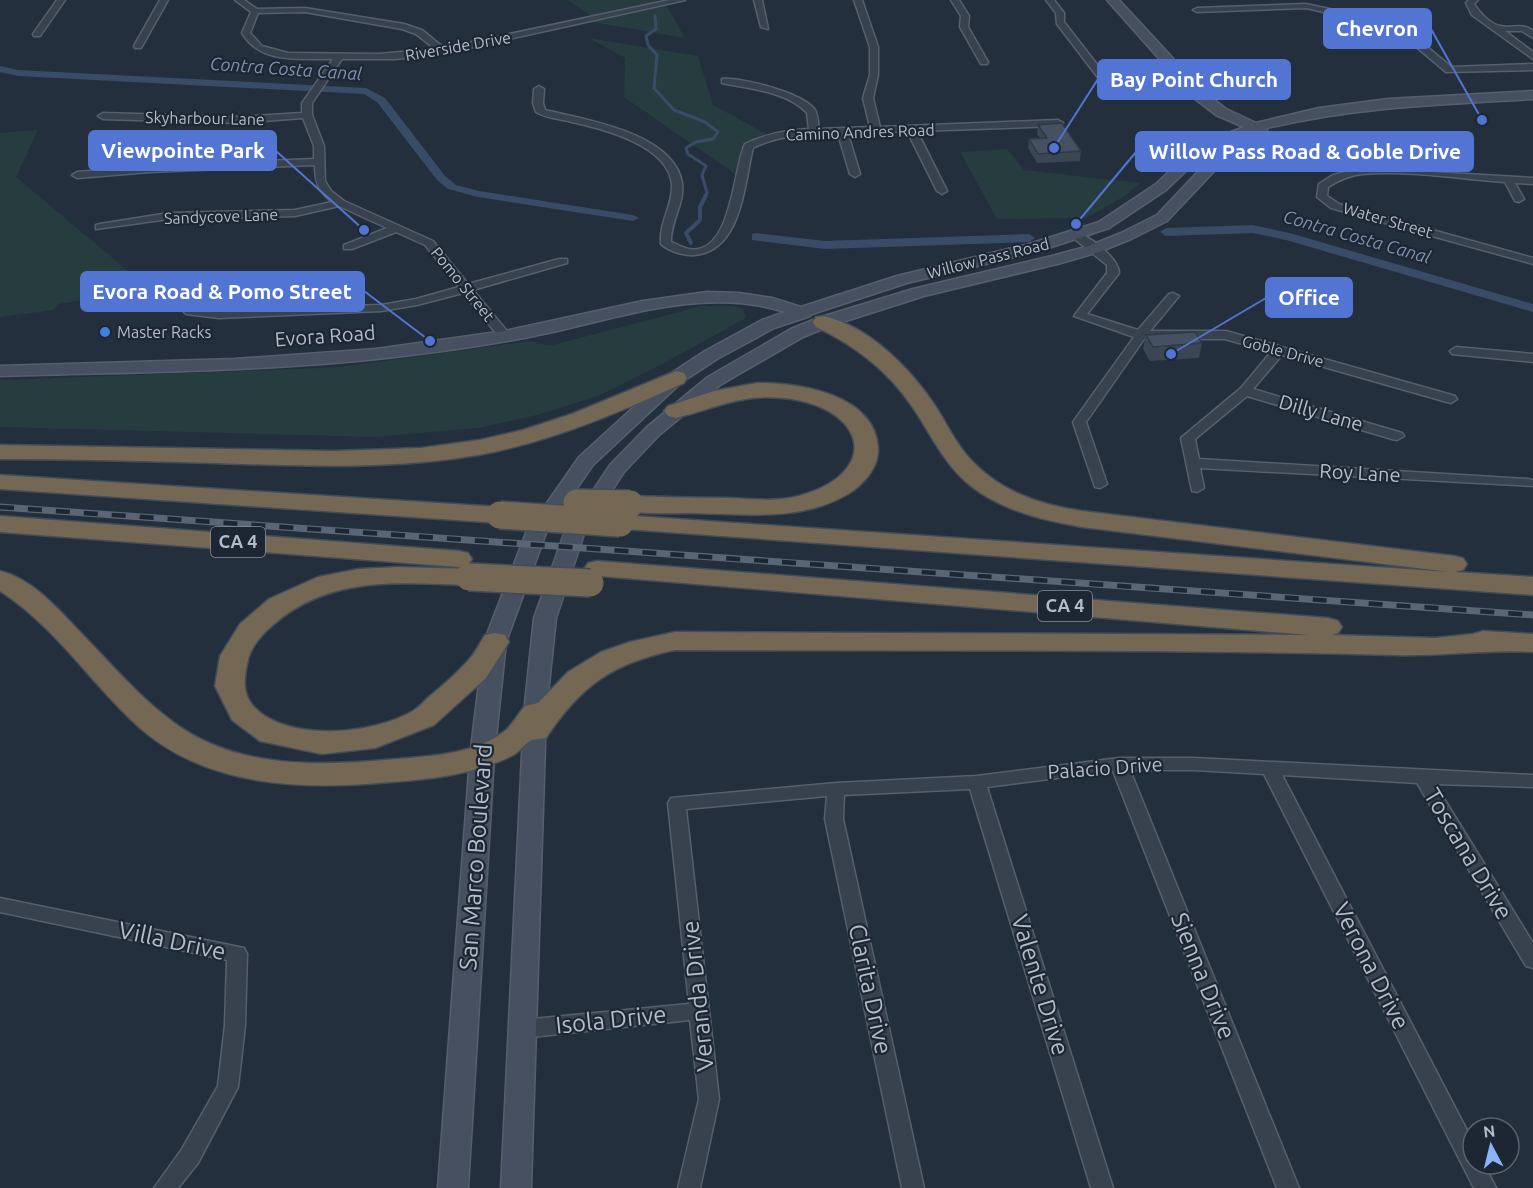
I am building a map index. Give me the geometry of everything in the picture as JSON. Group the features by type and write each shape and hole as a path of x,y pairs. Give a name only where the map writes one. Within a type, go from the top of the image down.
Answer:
{"highway":[{"path":"824,322 877,352 896,370 966,470 998,494 1027,508 1064,517 1533,573"},
{"path":"0,452 336,459 422,455 479,447 542,432 603,411 676,378"},
{"path":"625,513 802,503 831,494 851,481 863,466 868,450 864,433 856,420 840,408 820,399 794,392 738,391 676,411"},
{"name":"CA 4","path":"0,482 148,492 625,513 1533,586"},
{"name":"CA 4","path":"0,524 472,568 840,588 1533,643"},
{"path":"472,568 359,577 327,583 304,592 279,605 250,630 234,656 229,686 242,713 271,734 322,742 375,737 424,718 476,670 495,642"},
{"path":"0,579 32,602 150,719 173,737 199,751 232,763 307,775 346,775 451,765 482,757 517,738 581,675 624,652 675,641 1295,643 1436,647 1500,641"}],"main road":[{"path":"1113,0 1193,90 1221,112 1271,135"},
{"name":"Willow Pass Road","path":"536,533 586,461 676,378 742,338 800,312 903,279 1034,248 1104,225 1161,187 1201,149 1255,127 1319,112 1388,103 1533,95"},
{"name":"Willow Pass Road","path":"535,722 545,618 573,534 617,469 653,431 723,375 797,333 824,322 919,292 1094,249 1162,218 1213,164 1236,149 1271,135 1366,113 1429,106 1533,101"},
{"path":"1218,141 1224,129 1221,112"},
{"name":"Evora Road","path":"0,370 339,358 431,348 505,336 696,297 749,297 800,312 824,322"},
{"name":"San Marco Boulevard","path":"453,1188 482,757 495,642 536,533"},
{"path":"516,1188 535,722"}],"street":[{"path":"37,34 61,0"},
{"path":"138,46 164,0"},
{"path":"239,0 255,11 305,10 404,27 418,32 442,51"},
{"name":"Riverside Drive","path":"255,11 246,33 251,42 261,50 286,55 408,57 681,0"},
{"path":"758,0 765,27"},
{"path":"858,0 874,47 874,75 868,98 876,130"},
{"path":"955,0 965,16 964,27 984,62"},
{"path":"1050,0 1060,13 1060,22 1106,82"},
{"path":"1474,0 1470,3 1475,13 1533,56"},
{"path":"1197,10 1306,6 1397,26 1449,70 1533,67"},
{"path":"1501,32 1529,32"},
{"path":"307,115 307,103 339,57"},
{"path":"725,81 752,85 801,103 811,112 815,132"},
{"name":"Camino Andres Road","path":"539,89 538,103 541,112 593,124 636,140 654,149 669,164 677,180 678,193 668,216 664,236 666,244 684,253 703,252 724,238 748,146 765,138 785,133 1058,123"},
{"name":"Skyharbour Lane","path":"103,116 238,120 307,115"},
{"name":"Pomo Street","path":"307,115 319,146 320,181 327,193 340,203 429,243 505,336"},
{"path":"911,129 942,191"},
{"path":"842,131 855,174"},
{"path":"77,175 150,169 320,162"},
{"name":"Water Street","path":"1533,181 1362,171 1337,177 1323,186 1322,196 1335,206 1533,261"},
{"path":"1508,179 1519,199"},
{"name":"Sandycove Lane","path":"100,227 169,216 295,213 340,203"},
{"path":"348,247 397,228"},
{"name":"Goble Drive","path":"1075,234 1113,265 1113,273 1080,316 1141,335 1226,335 1451,399"},
{"path":"190,312 219,314 381,308 468,288 563,261"},
{"path":"1100,484 1079,422 1141,335 1173,296"},
{"path":"1197,488 1188,438 1245,391 1280,349"},
{"path":"1456,351 1533,358"},
{"name":"Dilly Lane","path":"1245,391 1397,436"},
{"name":"Roy Lane","path":"1192,463 1528,483"},
{"name":"Palacio Drive","path":"677,803 836,789 977,782 1119,764 1194,764 1533,781"},
{"name":"Sienna Drive","path":"1119,764 1288,1188"},
{"name":"Verona Drive","path":"1269,769 1461,1141"},
{"name":"Toscana Drive","path":"1422,777 1533,960"},
{"name":"Valente Drive","path":"977,782 1102,1188"},
{"name":"Clarita Drive","path":"836,789 834,819 913,1188"},
{"name":"Veranda Drive","path":"677,803 710,1099 689,1188"},
{"name":"Villa Drive","path":"0,905 237,954 235,1025 228,1087 190,1156 165,1188"},
{"name":"Isola Drive","path":"522,1029 699,1011"}],"green space":[{"path":"567,0 681,0 665,3 685,38 581,20 593,17"},
{"path":"589,38 698,56 713,105 772,137 748,146 741,178 624,97 625,58"},
{"path":"38,130 16,177 152,291 58,304 54,310 0,317 0,133"},
{"path":"1007,149 1024,170 1140,183 1125,196 1086,218 997,219 960,152"},
{"path":"702,306 734,306 743,309 746,318 598,396 537,415 478,428 374,437 0,427 0,380 339,367 531,341 549,346"}],"building":[{"path":"1062,123 1081,151 1038,154 1029,139 1047,138 1038,125"},
{"path":"1195,332 1202,343 1153,347 1146,335"}],"waterway":[{"path":"655,16 656,29 646,36 648,45 657,55 654,88 674,110 705,122 718,132 713,139 696,142 686,148 688,154 706,166 702,175 707,193 705,196"},
{"name":"Contra Costa Canal","path":"0,69 18,73 366,91 381,100 441,178 452,187 478,194 633,218"},
{"path":"691,243 686,233 700,220 700,207 706,195"},
{"name":"Contra Costa Canal","path":"1166,232 1253,229 1289,237 1533,308"},
{"name":"Contra Costa Canal","path":"756,237 825,245 1029,238"}],"railway":[{"path":"0,507 1533,615"}],"place":[{"name":"Chevron","path":"1482,120"},
{"name":"Bay Point Church","path":"1054,148"},
{"name":"Willow Pass Road & Goble Drive","path":"1076,224"},
{"name":"Viewpointe Park","path":"364,230"},
{"name":"Master Racks","path":"105,332"},
{"name":"Evora Road & Pomo Street","path":"430,341"},
{"name":"Office","path":"1171,354"}]}
